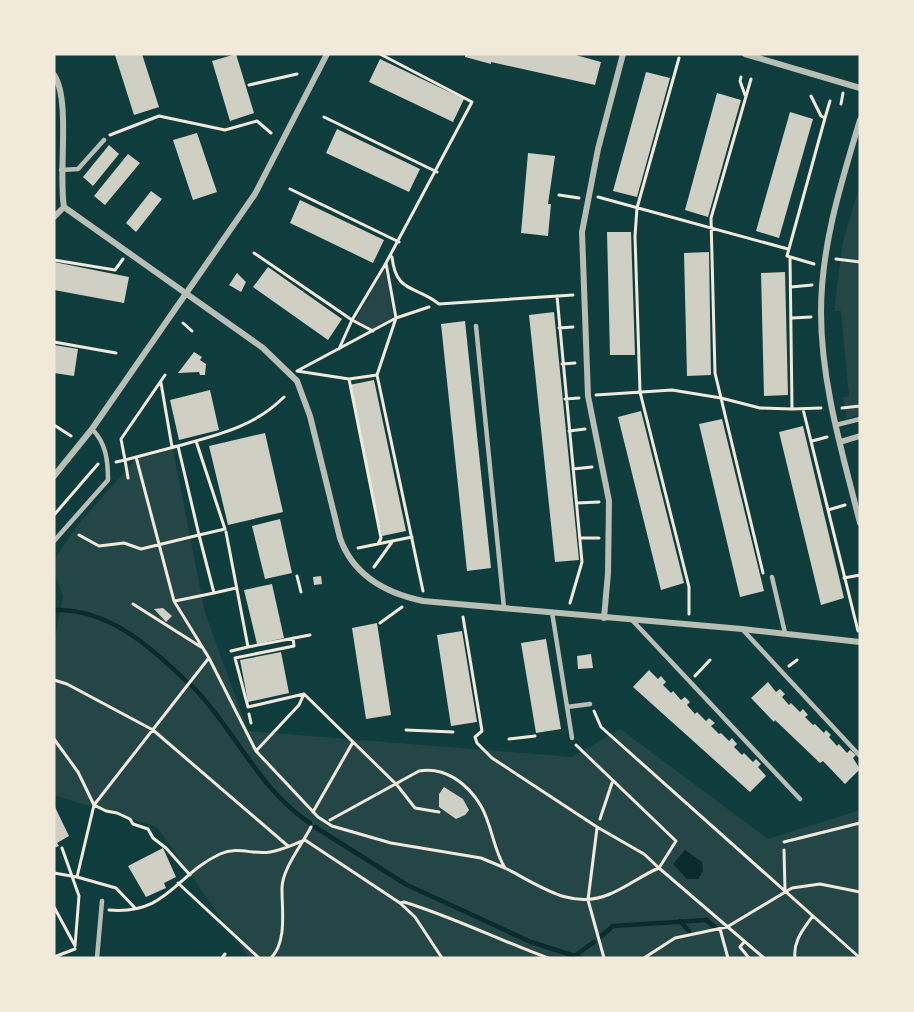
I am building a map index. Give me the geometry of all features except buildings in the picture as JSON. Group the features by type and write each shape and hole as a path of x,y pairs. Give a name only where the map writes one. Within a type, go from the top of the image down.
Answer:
{"street":[{"path":"54,476 92,429 188,295 255,194 327,54"},
{"path":"604,618 608,573 609,501 588,396 582,232 598,149 623,54"},
{"path":"745,54 860,88"},
{"path":"54,75 62,104 61,170 64,207 54,217"},
{"path":"860,120 838,196 825,258 821,314 823,343 836,424 860,523"},
{"path":"64,207 263,348 297,381 310,416 340,538 347,556 358,571 392,592 407,597 504,608 785,633 860,642"},
{"path":"840,442 860,436"}],"lane":[{"path":"61,170 78,168 104,140"},
{"path":"476,326 504,608"},
{"path":"836,424 860,419"},
{"path":"54,541 108,480 102,438 92,429"},
{"path":"772,577 785,633"},
{"path":"552,612 572,738"},
{"path":"632,620 800,799"},
{"path":"742,629 860,756"},
{"path":"567,707 590,704"},
{"path":"97,958 102,901"}],"path":[{"path":"339,349 352,320 399,242 472,102 380,54"},
{"path":"679,58 637,207 635,236 640,392 689,587 689,616"},
{"path":"249,86 297,74"},
{"path":"741,77 740,81 746,96"},
{"path":"751,79 711,218 715,373 765,579"},
{"path":"841,104 844,92"},
{"path":"812,96 821,116 825,118"},
{"path":"792,409 791,287 790,257 787,256 830,101"},
{"path":"109,136 159,116 225,130 257,121 271,134"},
{"path":"324,117 436,172"},
{"path":"290,189 399,242"},
{"path":"559,195 574,198"},
{"path":"609,200 788,249"},
{"path":"254,253 352,320 373,331"},
{"path":"391,255 393,272 400,284 431,297 440,304 573,295"},
{"path":"790,257 815,265"},
{"path":"825,258 860,263"},
{"path":"54,260 116,270 120,263"},
{"path":"386,263 396,318 377,375 423,591"},
{"path":"791,287 814,285"},
{"path":"557,296 582,562 570,605"},
{"path":"377,375 349,380 297,371 396,318 429,307"},
{"path":"792,318 813,317"},
{"path":"183,323 192,331"},
{"path":"559,328 573,327"},
{"path":"54,342 116,353"},
{"path":"562,364 575,363"},
{"path":"54,515 121,439 165,375"},
{"path":"349,380 381,537 378,544"},
{"path":"161,383 172,447 178,446"},
{"path":"588,396 672,390 721,398 760,408 803,410 822,408"},
{"path":"125,460 248,424 266,415 284,397"},
{"path":"565,399 579,398"},
{"path":"803,410 858,631"},
{"path":"54,425 70,436"},
{"path":"569,431 586,428"},
{"path":"812,441 829,437"},
{"path":"121,439 128,478"},
{"path":"79,535 99,546 124,543 141,549 225,529 196,441"},
{"path":"178,446 214,593"},
{"path":"136,457 174,601 209,658 256,751 313,812 332,826 391,843 481,858 571,901 588,900 610,894 639,876 659,868 676,841 612,783 577,748 572,738"},
{"path":"573,469 595,467"},
{"path":"577,503 599,502"},
{"path":"828,510 847,505"},
{"path":"226,532 248,647"},
{"path":"358,548 412,537"},
{"path":"580,538 600,538"},
{"path":"374,567 393,541"},
{"path":"844,578 860,575"},
{"path":"297,576 301,592"},
{"path":"174,601 236,588"},
{"path":"133,604 202,648"},
{"path":"380,623 402,607"},
{"path":"463,617 482,731 475,736 477,743 492,758 597,827 644,854 764,958"},
{"path":"231,651 310,635"},
{"path":"293,638 294,646 235,658 248,707 304,694"},
{"path":"77,877 94,805 209,658"},
{"path":"690,681 710,660"},
{"path":"786,668 797,660"},
{"path":"54,680 67,684 153,729 288,846"},
{"path":"304,694 397,785 415,808 439,812"},
{"path":"256,751 299,705 304,694"},
{"path":"590,704 601,727 785,891 854,956 860,958"},
{"path":"249,714 251,723"},
{"path":"406,730 453,732"},
{"path":"509,738 535,736"},
{"path":"54,739 78,772 94,805 117,813 148,830 153,838 166,848 190,875"},
{"path":"313,812 353,742"},
{"path":"330,820 419,771 433,768 449,774 466,786 482,807 499,858 505,868"},
{"path":"600,819 612,783"},
{"path":"784,843 860,822"},
{"path":"271,958 282,928 284,907 281,888 287,870 311,827"},
{"path":"597,827 588,900 604,958"},
{"path":"120,911 135,908 169,895 178,883 219,854 233,850 270,852 305,840"},
{"path":"305,840 400,903 415,917 442,958"},
{"path":"54,907 75,946 79,896 62,848"},
{"path":"784,850 785,891"},
{"path":"54,873 116,888 135,908"},
{"path":"178,883 259,958"},
{"path":"644,958 675,938 727,927 785,891 810,884 860,892"},
{"path":"400,903 404,902 446,915 514,946 548,958"},
{"path":"795,958 794,948 798,938 812,917"},
{"path":"720,929 728,958"},
{"path":"744,942 740,946 749,958"},
{"path":"57,957 75,949"},
{"path":"433,958 439,953"},
{"path":"222,958 225,954"}],"shaded area":[{"path":"860,184 860,415 847,418 843,398 849,396 841,311 834,311 843,241"},
{"path":"385,269 393,317 372,329 355,320"},
{"path":"173,450 205,613 248,731 572,757 620,729 768,839 860,810 860,958 249,958 157,827 54,795 54,643 63,596 54,572 54,560 77,526 136,459"},
{"path":"685,850 702,862 703,871 698,879 687,879 673,864"}],"waterway":[{"path":"54,610 92,615 127,632 159,656 187,682"},
{"path":"191,685 221,720 276,794 310,823"},
{"path":"315,827 407,885 531,942 581,958"},
{"path":"706,920 715,927"},
{"path":"599,938 613,926 707,920"},
{"path":"680,921 689,931"},
{"path":"576,955 594,942"}]}
